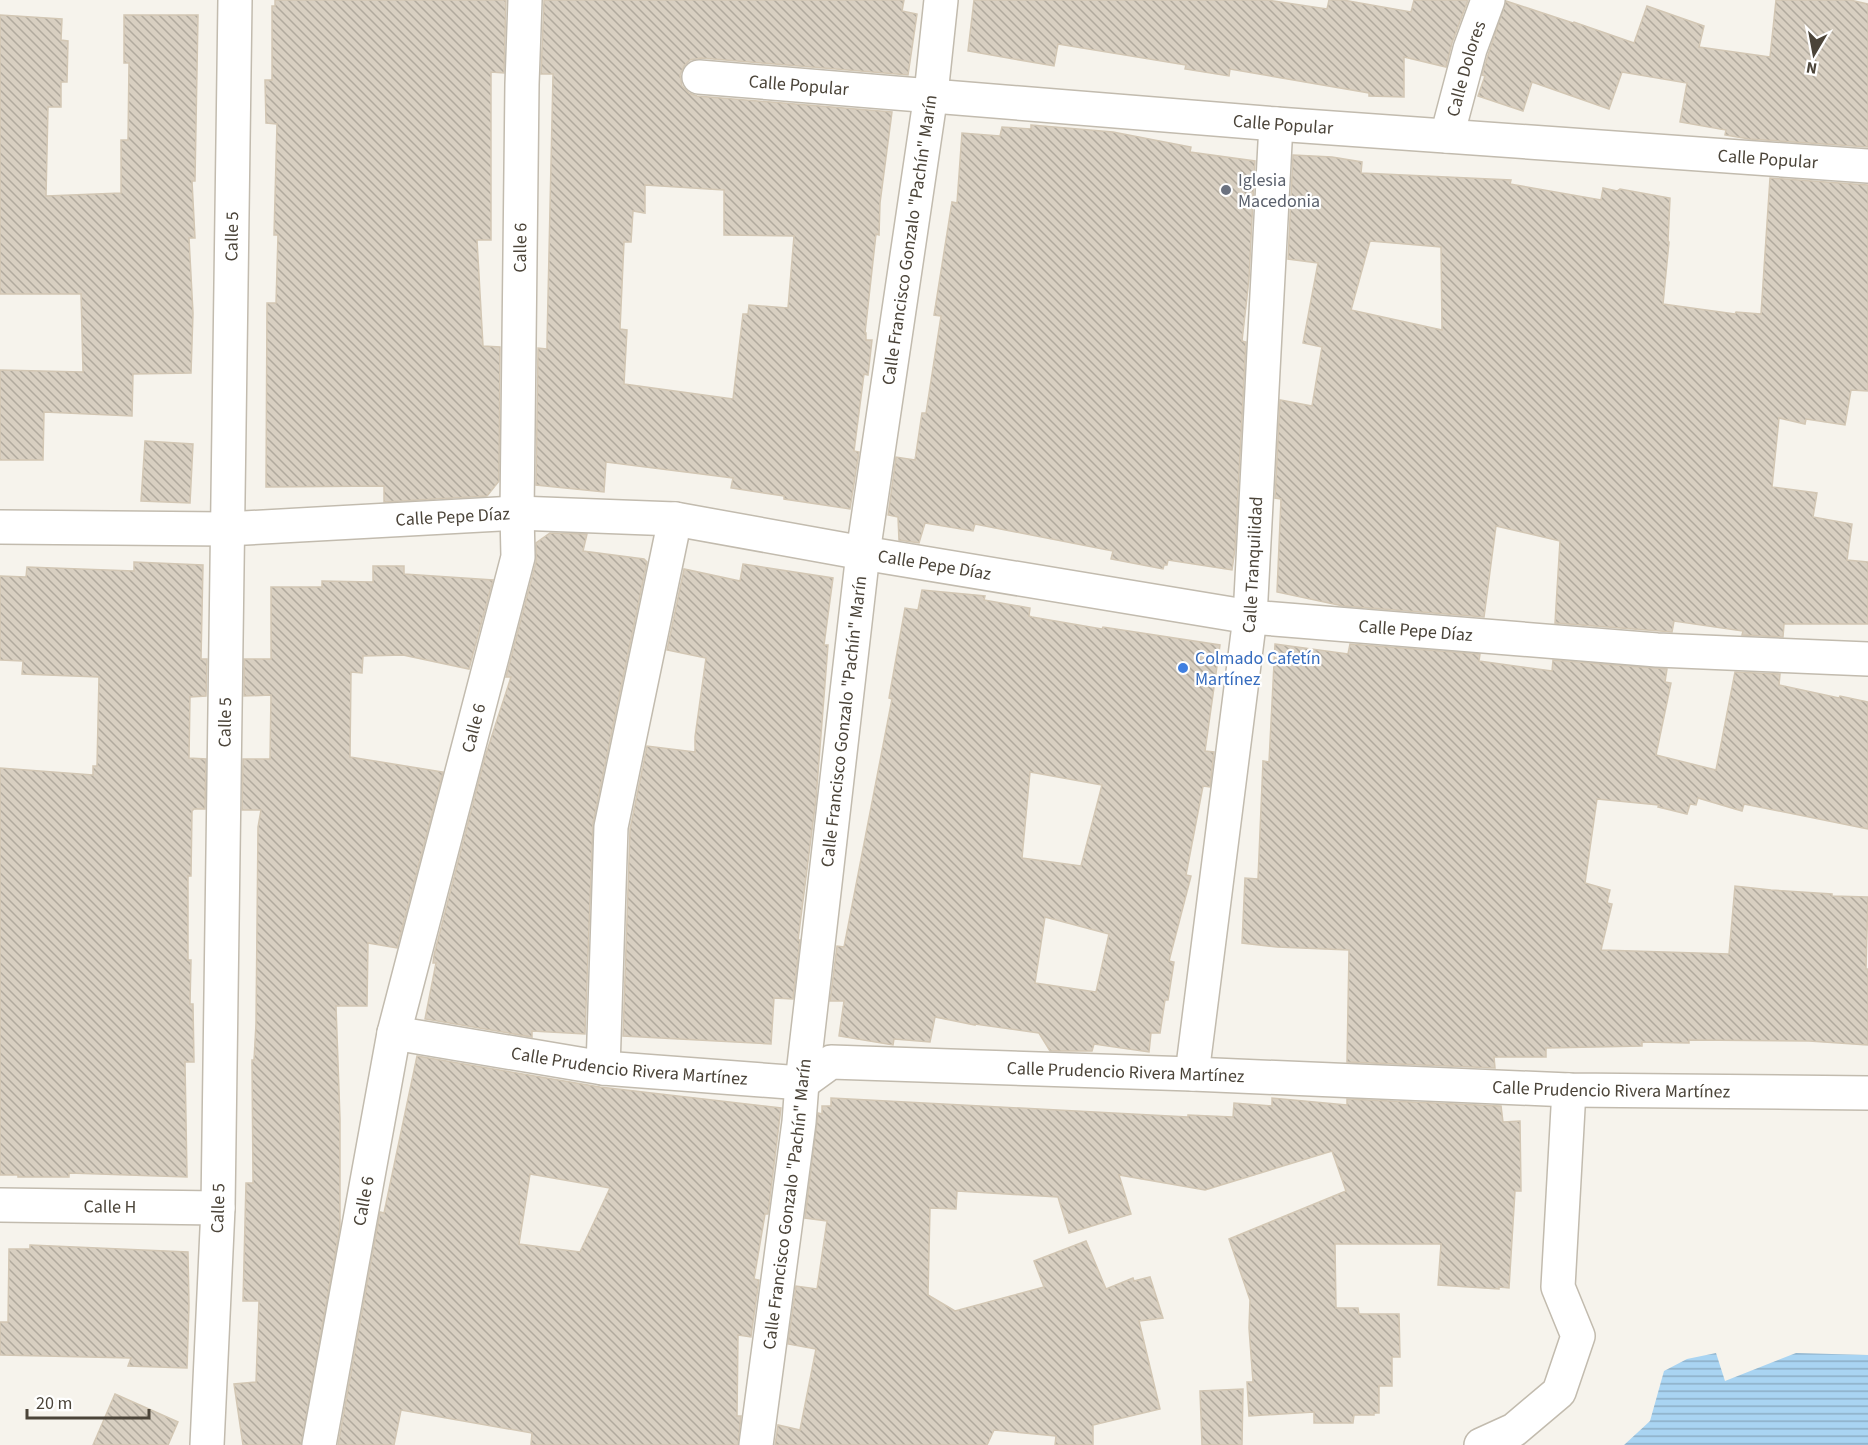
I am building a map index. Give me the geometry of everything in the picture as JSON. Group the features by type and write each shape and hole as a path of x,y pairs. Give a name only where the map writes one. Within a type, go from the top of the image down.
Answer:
{"street":[{"name":"Calle 5","path":"207,1445 218,1208 235,0"},
{"name":"Calle 6","path":"319,1445 394,1033 518,557 522,84 525,0"},
{"name":"Calle Francisco Gonzalo \"Pachín\" Marín","path":"756,1445 799,1122 863,553 931,94 941,0"},
{"name":"Calle Dolores","path":"1447,136 1470,49 1488,0"},
{"name":"Calle Popular","path":"699,77 931,94 1276,124 1868,166"},
{"name":"Calle Tranquilidad","path":"1192,1074 1250,617 1276,124"},
{"name":"Calle Pepe Díaz","path":"0,527 226,529 517,513 675,519 863,553 1250,617 1657,650 1868,659"},
{"path":"603,1068 611,827 675,519"},
{"name":"Calle Prudencio Rivera Martínez","path":"394,1033 603,1068 802,1083 831,1062 1569,1090 1868,1093"},
{"path":"1480,1445 1514,1431 1559,1392 1578,1336 1558,1287 1569,1090"},
{"name":"Calle H","path":"0,1205 218,1208"}],"water":[{"path":"1716,1353 1725,1381 1796,1353 1868,1355 1868,1445 1624,1445 1650,1421 1664,1371 1687,1359"}],"building":[{"path":"275,0 506,0 504,73 491,72 491,240 477,240 483,346 500,347 499,481 487,496 384,502 384,486 266,487 267,303 276,303 278,235 274,235 277,124 266,123 265,80 272,80 272,6 275,6"},
{"path":"544,0 904,0 902,11 917,14 908,75 701,58 690,60 680,75 682,86 689,93 697,96 892,112 880,203 879,235 876,234 865,333 866,340 872,340 868,375 864,374 854,451 859,452 850,509 731,488 733,478 606,462 604,492 536,485 538,348 547,349 553,74 541,74","holes":["645,185 724,190 724,235 794,236 788,308 749,305 748,314 743,314 733,399 624,384 627,330 620,329 624,242 631,242 633,211 645,213"]},
{"path":"974,0 1267,0 1327,9 1329,0 1343,0 1411,12 1414,0 1468,0 1446,67 1404,57 1404,97 1369,96 1369,93 1230,69 1229,76 1185,69 1186,65 1058,44 1054,66 968,51"},
{"path":"1776,0 1850,0 1868,4 1868,147 1749,139 1725,135 1726,130 1680,122 1687,83 1622,72 1609,109 1532,82 1523,111 1478,96 1485,76 1482,75 1506,1 1634,43 1647,6 1704,26 1699,47 1770,57"},
{"path":"0,15 62,19 61,40 68,41 67,82 61,82 61,107 48,107 46,196 121,193 121,140 128,140 129,63 124,63 124,15 198,15 195,181 192,181 195,238 189,238 193,313 191,373 133,374 132,416 44,412 43,460 0,460 0,370 83,372 81,294 0,294"},
{"path":"1031,125 1113,132 1191,147 1190,152 1255,161 1249,279 1242,341 1246,342 1232,570 1168,560 1163,569 1111,559 1113,551 975,524 973,531 925,523 919,543 899,540 898,517 888,515 896,457 915,460 922,413 926,413 941,316 934,315 952,202 957,203 962,133 1000,136 1002,127 1031,129"},
{"path":"1293,155 1332,157 1362,162 1361,173 1511,180 1510,184 1601,200 1603,188 1617,191 1620,189 1670,198 1669,242 1663,304 1735,314 1736,312 1761,314 1770,178 1868,185 1868,391 1851,390 1845,425 1806,419 1805,424 1779,418 1772,487 1817,493 1813,517 1852,524 1847,560 1868,562 1868,624 1784,624 1783,637 1742,635 1743,631 1674,621 1672,632 1555,623 1560,541 1496,526 1484,617 1343,606 1277,592 1281,499 1275,498 1280,400 1312,406 1322,347 1303,343 1318,263 1288,259","holes":["1370,241 1441,247 1442,330 1351,310"]},
{"path":"145,441 193,444 190,503 141,501"},
{"path":"550,533 587,534 583,551 644,559 647,562 593,823 585,1034 532,1031 532,1037 425,1019 436,963 433,963 434,955 485,757 511,677 506,677 536,562 536,543"},
{"path":"134,562 203,565 201,659 207,659 206,696 190,697 189,758 206,759 205,809 192,811 191,876 188,876 188,960 191,960 190,1004 193,1004 194,1062 185,1062 187,1177 69,1173 69,1177 0,1175 0,768 93,775 93,766 97,766 99,677 22,674 23,661 0,660 0,576 26,577 27,567 134,571"},
{"path":"743,564 833,578 824,645 828,645 816,799 793,999 774,998 771,1044 623,1036 630,829 647,746 695,752 706,658 667,650 684,569 740,581"},
{"path":"373,566 404,566 404,574 493,580 469,669 403,655 363,656 362,673 351,672 350,757 443,772 397,948 368,943 367,1006 336,1006 340,1119 340,1227 301,1445 243,1445 234,1384 256,1382 259,1301 243,1301 246,1183 253,1183 252,1060 254,1060 256,1024 258,827 261,810 242,810 243,759 270,759 271,695 244,696 244,659 271,659 271,587 322,587 322,581 373,582"},
{"path":"922,590 985,596 984,600 1030,608 1029,616 1032,617 1220,645 1205,751 1214,752 1210,787 1203,786 1186,875 1191,876 1169,961 1174,962 1168,1000 1165,1000 1160,1033 1151,1033 1149,1052 1094,1044 1092,1051 1050,1051 1039,1033 975,1025 935,1017 930,1042 894,1039 893,1045 839,1036 844,1001 830,1001 837,946 844,947 892,699 889,698 905,608 918,610","holes":["1030,772 1102,785 1081,866 1022,858","1045,917 1109,934 1096,992 1035,983"]},
{"path":"1275,644 1348,654 1350,644 1480,654 1479,661 1552,671 1553,660 1667,669 1665,682 1671,683 1656,755 1716,770 1735,672 1780,674 1779,685 1868,702 1868,829 1744,804 1742,811 1698,798 1696,805 1690,804 1687,814 1658,807 1659,805 1597,799 1585,883 1610,890 1607,903 1612,904 1601,950 1729,954 1735,886 1832,894 1832,896 1868,897 1866,969 1868,969 1868,1045 1809,1041 1689,1040 1689,1043 1642,1042 1642,1046 1546,1048 1546,1057 1494,1057 1495,1068 1347,1062 1349,950 1242,943 1245,878 1258,879 1263,761 1269,762"},
{"path":"417,1056 600,1087 781,1108 768,1214 765,1214 754,1279 759,1280 751,1337 738,1335 737,1416 741,1416 738,1445 531,1445 532,1433 401,1410 394,1445 338,1445 380,1212 384,1213","holes":["530,1174 610,1188 580,1252 519,1244"]},
{"path":"831,1098 1188,1117 1188,1115 1233,1117 1234,1103 1272,1106 1272,1098 1347,1105 1347,1099 1501,1106 1503,1122 1520,1121 1521,1191 1515,1191 1509,1288 1438,1285 1441,1244 1335,1244 1336,1308 1358,1308 1359,1314 1399,1314 1400,1357 1392,1357 1392,1386 1379,1386 1379,1413 1354,1415 1353,1423 1314,1423 1314,1412 1249,1416 1247,1382 1253,1382 1249,1328 1250,1300 1229,1239 1346,1191 1332,1151 1205,1190 1119,1175 1131,1214 1069,1233 1058,1197 957,1191 956,1209 930,1208 928,1295 955,1311 1044,1287 1034,1261 1086,1241 1106,1289 1133,1278 1134,1281 1150,1277 1163,1318 1139,1321 1160,1409 1093,1425 1093,1445 1055,1445 1056,1436 994,1430 987,1445 775,1445 778,1425 800,1430 816,1349 788,1344 796,1286 817,1289 827,1221 805,1218 818,1113 822,1114 822,1106 831,1106"},
{"path":"30,1245 188,1252 187,1368 128,1366 131,1358 0,1355 0,1322 8,1322 9,1249 30,1249"},
{"path":"1243,1389 1242,1445 1202,1445 1200,1391"},
{"path":"115,1394 178,1422 168,1445 93,1445"}],"place":[{"name":"Iglesia Macedonia","path":"1226,190"},
{"name":"Colmado Cafetín Martínez","path":"1183,668"}]}
